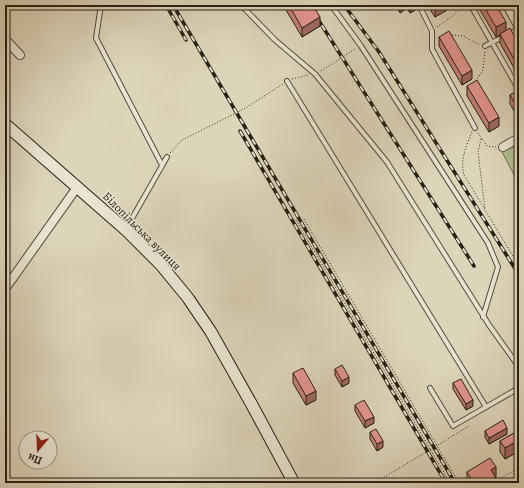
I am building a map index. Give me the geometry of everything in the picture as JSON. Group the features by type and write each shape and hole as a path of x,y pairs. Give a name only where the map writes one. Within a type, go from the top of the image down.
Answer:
{"main road":[{"name":"Білопільська вулиця","path":"5,124 78,186 126,230 161,265 188,298 210,332 252,405 294,483"}],"street":[{"path":"507,5 519,28"},
{"path":"5,39 20,55"},
{"path":"503,147 519,138"},
{"path":"5,289 78,186"}],"lane":[{"path":"101,5 96,38 162,165"},
{"path":"241,5 275,40 315,74 387,162 483,317 519,367"},
{"path":"331,5 362,46 488,243 498,267 483,317"},
{"path":"419,5 432,30 432,49 475,128"},
{"path":"468,5 473,9 519,90"},
{"path":"485,46 519,28"},
{"path":"286,80 486,407"},
{"path":"126,230 167,157"},
{"path":"430,388 453,426 519,388"}],"path":[{"path":"432,30 454,15 460,5"},
{"path":"446,36 463,36 485,46 483,70 472,85"},
{"path":"167,157 182,140 244,109 278,89 286,80 315,74 362,46"},
{"path":"503,147 487,146 475,128 468,142 462,166 464,175 519,266"},
{"path":"482,138 478,152 485,210"},
{"path":"304,219 459,483"},
{"path":"296,220 450,483"},
{"path":"375,483 469,426"},
{"path":"500,479 519,468"},
{"path":"463,483 469,480"}],"green space":[{"path":"519,143 519,184 502,152"}],"building":[{"path":"289,5 313,5 320,17 302,28"},
{"path":"483,5 496,5 506,22 496,27"},
{"path":"510,28 519,45 519,68 500,34"},
{"path":"449,31 472,70 462,76 439,37"},
{"path":"477,80 499,117 489,123 467,86"},
{"path":"519,90 519,105 517,107 510,95"},
{"path":"342,365 349,377 342,381 335,369"},
{"path":"303,368 316,391 306,396 293,373"},
{"path":"461,379 473,400 466,404 453,383"},
{"path":"364,400 374,417 365,421 355,405"},
{"path":"519,416 519,426 515,419"},
{"path":"503,420 507,428 489,438 485,431"},
{"path":"376,429 383,441 377,444 370,432"},
{"path":"519,430 519,440 505,448 500,441"},
{"path":"490,458 496,467 491,470 499,483 480,483 478,480 474,483 467,472"}],"railway":[{"path":"166,5 186,40"},
{"path":"173,5 455,483"},
{"path":"309,5 474,266"},
{"path":"344,5 379,52 519,275"},
{"path":"240,131 446,483"}]}
